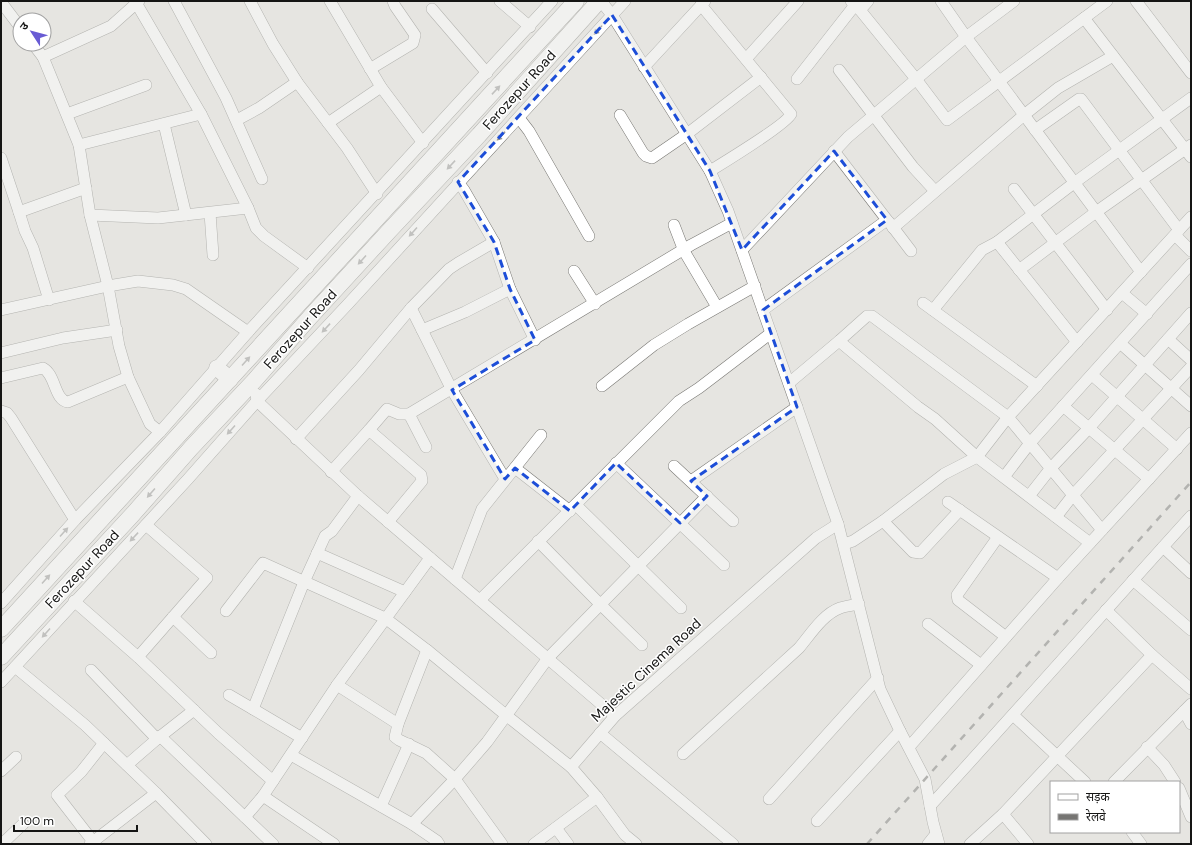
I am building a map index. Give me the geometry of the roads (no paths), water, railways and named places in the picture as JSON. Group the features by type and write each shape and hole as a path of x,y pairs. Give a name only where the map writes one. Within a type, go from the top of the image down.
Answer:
{"highway":[{"name":"Ferozepur Road","path":"1,629 576,1"},
{"name":"Ferozepur Road","path":"1,657 254,381 311,316 601,2"},
{"path":"217,368 230,379"}],"street":[{"path":"174,1 237,120 262,179"},
{"path":"250,1 273,44 298,82 347,148 376,194"},
{"path":"330,1 370,69 423,143"},
{"path":"370,69 413,43 415,35 393,1"},
{"path":"500,1 530,27"},
{"path":"1,603 75,520 160,432 248,332 530,27 552,1"},
{"path":"1,682 625,1"},
{"path":"746,59 798,1"},
{"path":"797,79 855,5 868,1"},
{"path":"942,1 966,37 1141,272"},
{"path":"742,250 848,137 966,37 1014,1"},
{"path":"855,5 916,79 947,120 1106,1"},
{"path":"1136,1 1191,73"},
{"path":"1,2 12,16"},
{"path":"43,57 111,26 137,2 201,114 248,208 256,228 260,233 308,268"},
{"path":"601,2 612,15 710,171 732,223 838,524 880,689 925,779 938,839 928,844"},
{"path":"644,67 703,3 746,59 790,112 791,116 773,130 710,171"},
{"path":"432,9 487,73"},
{"path":"1019,270 1141,180 1189,150 1162,119 1084,18"},
{"path":"39,52 43,57 79,146 90,215 108,286 119,346 128,377 150,424 160,432"},
{"path":"763,310 890,224 935,191 1058,88 1113,56"},
{"path":"839,70 913,167 935,191"},
{"path":"620,115 643,153 649,158 652,158 687,134 761,77"},
{"path":"237,120 259,108 298,82"},
{"path":"67,114 146,85"},
{"path":"328,123 382,87"},
{"path":"933,310 982,250 997,242 1074,183 1191,98"},
{"path":"1035,130 1081,99 1191,251"},
{"path":"79,146 201,114"},
{"path":"519,118 529,131 589,236"},
{"path":"164,124 186,215"},
{"path":"834,151 911,251"},
{"path":"1,158 5,183 19,212 25,231 33,248 49,300"},
{"path":"458,182 494,242 510,289 535,340"},
{"path":"19,212 86,188"},
{"path":"1014,189 1107,310"},
{"path":"90,215 158,218 248,208"},
{"path":"210,212 213,255"},
{"path":"844,544 853,541 883,520 944,474 977,457 1008,417 1191,217"},
{"path":"331,472 387,409 399,414 409,414 452,390 684,251 691,245 732,223"},
{"path":"674,225 684,251 717,307"},
{"path":"296,439 359,370 412,308 453,266 494,242"},
{"path":"997,242 1077,342"},
{"path":"1004,478 1030,443 1191,264"},
{"path":"574,271 595,304"},
{"path":"1,310 108,286 138,281 180,287 192,293 248,332"},
{"path":"602,386 654,345 755,286"},
{"path":"422,330 465,312 510,289"},
{"path":"1122,293 1147,314"},
{"path":"923,303 1037,386"},
{"path":"412,308 452,390 505,479"},
{"path":"1029,496 1051,468 1089,428 1191,313"},
{"path":"789,383 867,316 872,316 1008,417 1102,530"},
{"path":"1,353 58,340 117,330"},
{"path":"480,600 679,401 699,388 771,333"},
{"path":"1168,339 1191,360"},
{"path":"839,341 918,407 935,419 977,457 1090,543"},
{"path":"1120,344 1191,406"},
{"path":"1056,517 1073,495 1191,367"},
{"path":"1,378 43,368 50,374 60,398 68,402 128,377"},
{"path":"1092,375 1177,449"},
{"path":"254,381 257,401 331,472 615,716"},
{"path":"1063,406 1150,479"},
{"path":"691,481 797,407"},
{"path":"1,411 7,413 75,520"},
{"path":"409,414 426,447"},
{"path":"369,430 420,475 422,479 422,481 388,522"},
{"path":"909,747 1058,578 1191,433"},
{"path":"455,579 482,509 541,435"},
{"path":"616,463 724,565"},
{"path":"674,466 733,521"},
{"path":"515,468 573,508 639,565 681,608"},
{"path":"253,709 304,582 325,536 332,531 358,496"},
{"path":"412,824 455,779 487,742 548,658 707,496"},
{"path":"948,502 1058,578"},
{"path":"883,520 913,552 920,553 960,510"},
{"path":"930,806 1191,516"},
{"name":"Majestic Cinema Road","path":"571,767 615,716 816,538 838,524"},
{"path":"138,657 207,578 146,525"},
{"path":"998,537 958,595 958,600 1006,637"},
{"path":"538,541 642,645"},
{"path":"1163,547 1191,572"},
{"path":"317,553 405,592"},
{"path":"245,817 273,781 337,685 430,558"},
{"path":"226,611 263,563 386,618 428,650 571,767 597,797 626,835 636,844"},
{"path":"1132,580 1191,630"},
{"path":"74,601 138,657 218,733 273,781"},
{"path":"683,754 799,648 811,632 825,618 839,608 859,604"},
{"path":"1106,610 1152,655 1191,689"},
{"path":"173,617 211,653"},
{"path":"928,624 982,665"},
{"path":"428,650 394,735 399,740 426,753 455,779 502,844"},
{"path":"970,844 1003,814 1152,655"},
{"path":"15,667 85,725 156,793 206,844"},
{"path":"91,670 159,738 245,817 270,843"},
{"path":"769,798 878,678"},
{"path":"337,685 398,724"},
{"path":"229,696 302,738"},
{"path":"1187,707 1191,724"},
{"path":"1115,781 1187,707"},
{"path":"127,765 194,710"},
{"path":"1013,715 1084,781"},
{"path":"817,822 900,731"},
{"path":"600,733 733,844"},
{"path":"104,743 80,772 58,795 92,843 156,793"},
{"path":"381,806 409,744"},
{"path":"1148,747 1164,765 1174,781"},
{"path":"291,755 412,824 437,841 439,844"},
{"path":"1,771 16,757"},
{"path":"1180,790 1191,817"},
{"path":"262,796 334,844"},
{"path":"534,844 597,797"},
{"path":"1003,814 1028,844"},
{"path":"2,844 23,824"},
{"path":"556,828 568,844"},
{"path":"1133,833 1141,844"}],"railway":[{"path":"867,844 1191,482"}]}
